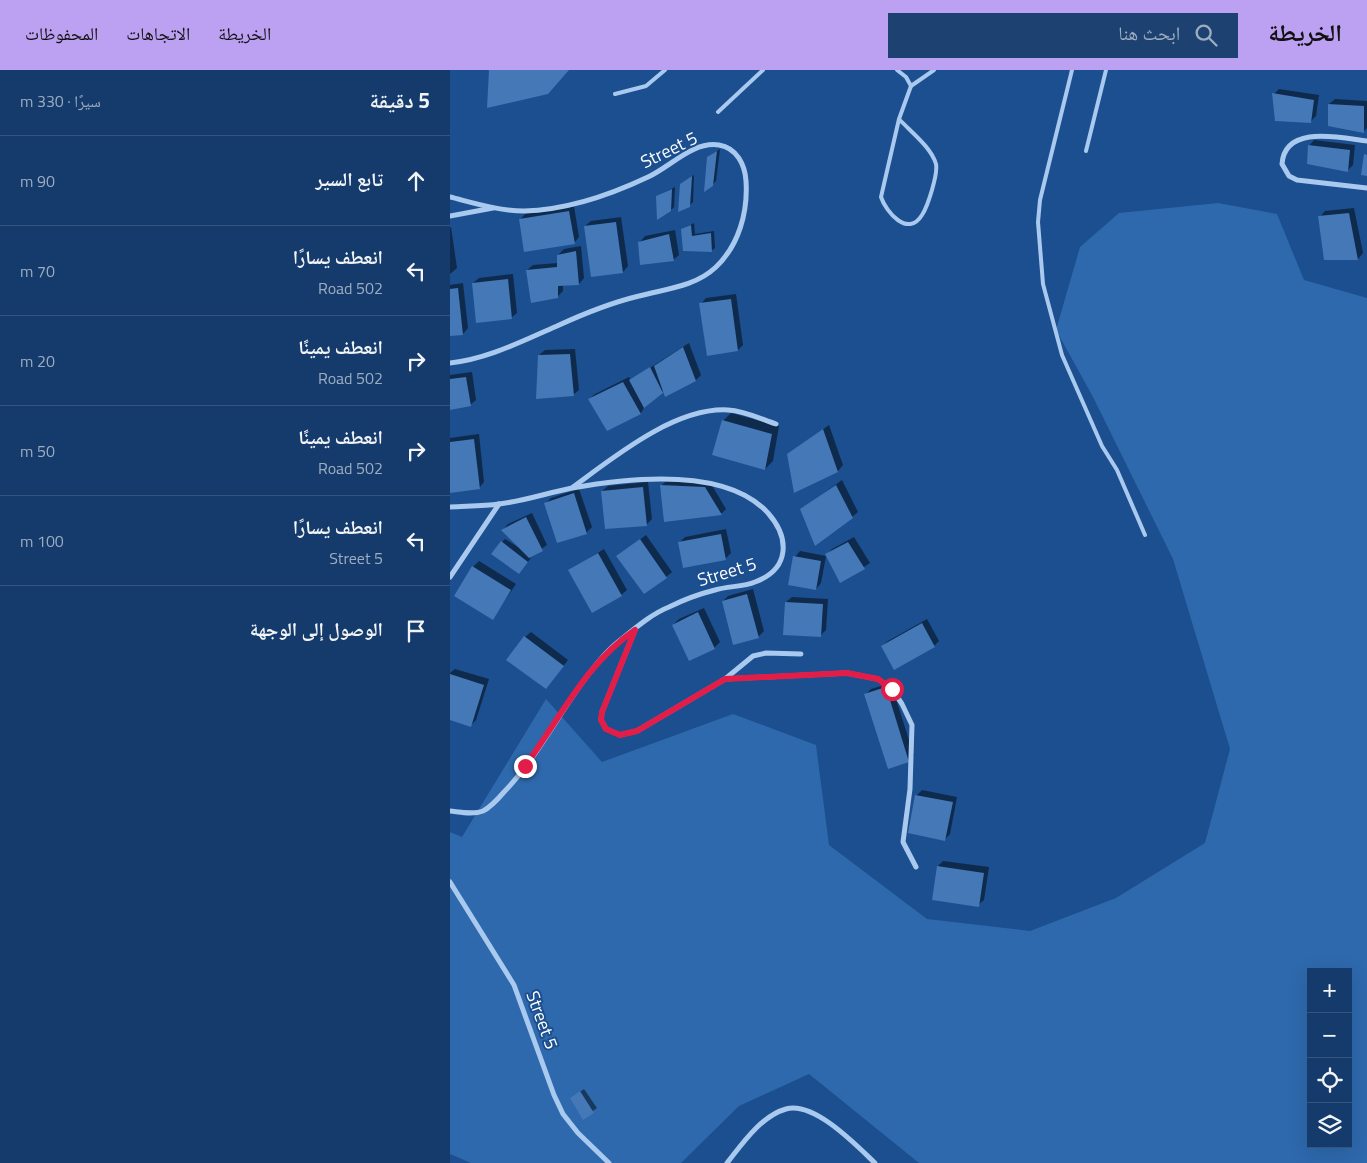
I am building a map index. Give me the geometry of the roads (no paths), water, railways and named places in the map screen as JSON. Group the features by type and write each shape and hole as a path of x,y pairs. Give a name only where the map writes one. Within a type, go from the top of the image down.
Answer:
{"street":[{"path":"1367,141 1320,136 1298,140 1286,150 1282,164 1289,176 1297,180 1367,188"},
{"name":"Street 5","path":"450,197 496,208 523,211 577,204 648,177 702,146 720,145 735,153 745,167 746,198 741,228 735,243 726,257 700,278 685,285 610,304 495,353 450,363"},
{"path":"450,216 496,208"},
{"path":"570,488 648,436 694,414 729,410 776,424"},
{"name":"Street 5","path":"450,507 499,504 570,488 643,479 707,484 748,497 758,504 778,526 784,541 784,552 772,571 756,582 715,590 666,608 617,642 598,663 553,723 532,757 511,785 493,804 484,810 476,812 450,811"},
{"path":"450,578 499,504"},
{"path":"635,630 602,712 602,725 613,733 625,734 637,731 725,679 753,656 766,653 801,654"},
{"path":"725,679 847,673 878,679 892,689 912,725 910,789 903,842 916,867"},
{"name":"Street 5","path":"450,882 514,984 554,1095 566,1120 609,1163"},
{"path":"727,1163 771,1116 787,1108 802,1109 839,1130 875,1163"}],"lane":[{"path":"615,94 646,86 665,70"},
{"path":"718,112 763,70"},
{"path":"897,70 906,77 912,86"},
{"path":"899,119 927,150 936,166 935,178 922,216 914,222 904,223 894,219 885,209 881,197 899,119 912,86 934,70"},
{"path":"1072,70 1040,200 1038,222 1043,284 1062,355 1102,446 1117,470 1146,535"},
{"path":"1086,152 1106,70"}]}
